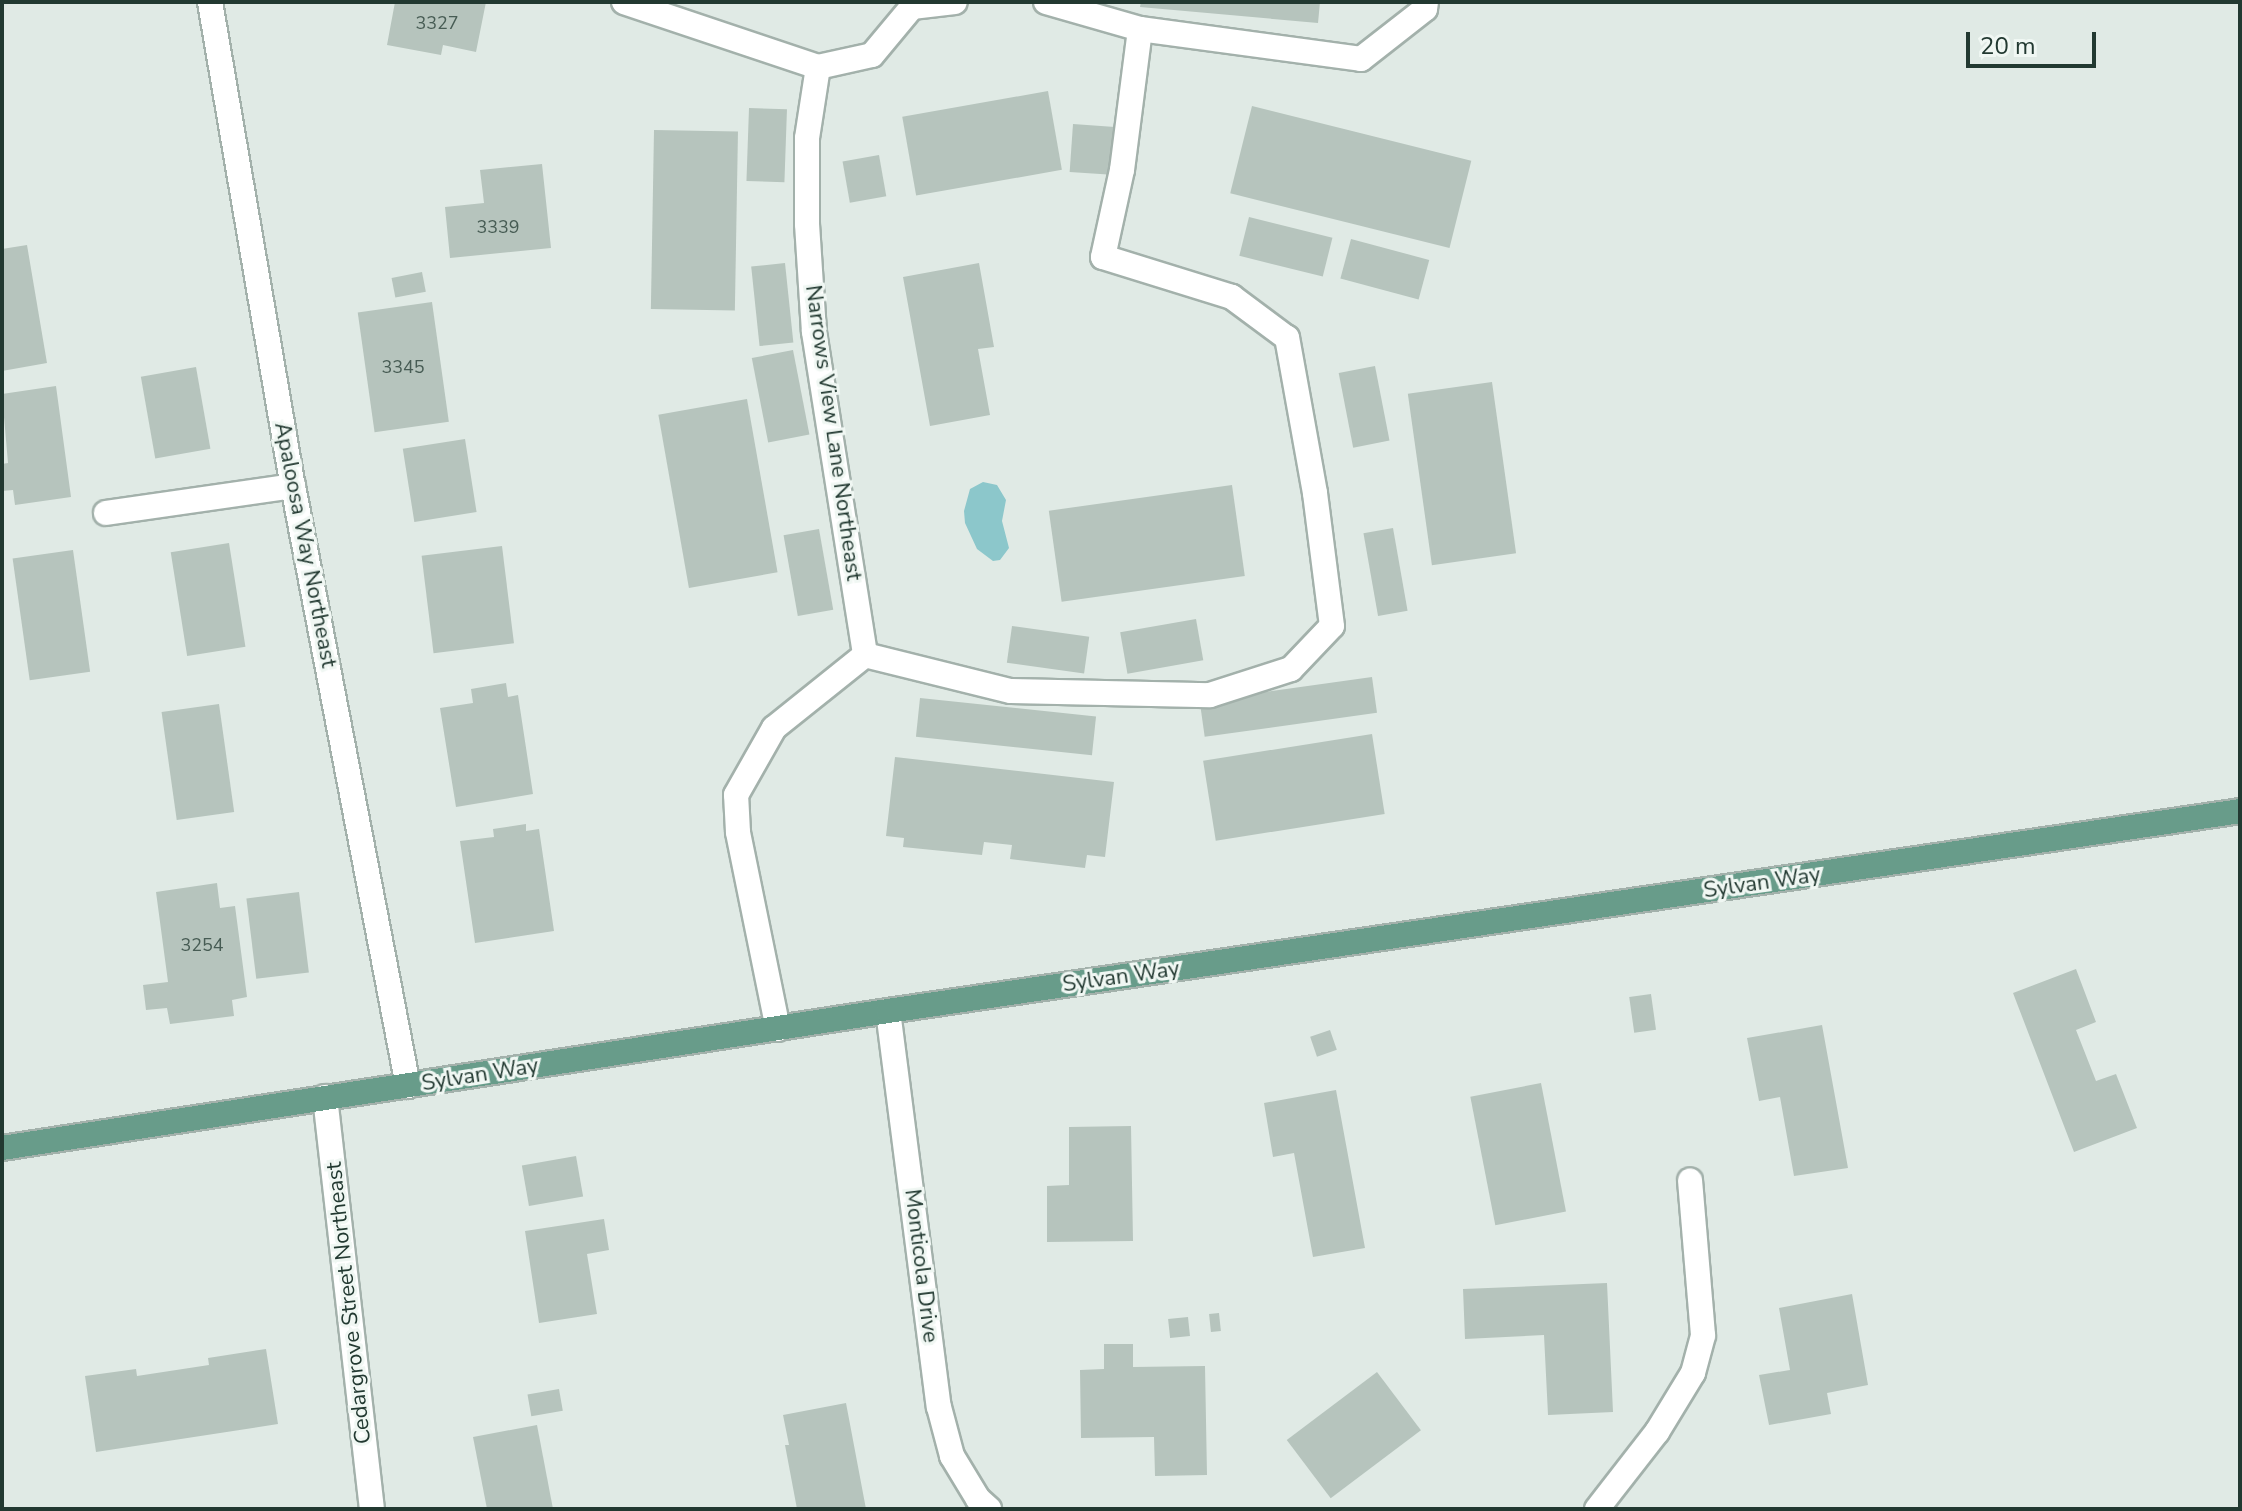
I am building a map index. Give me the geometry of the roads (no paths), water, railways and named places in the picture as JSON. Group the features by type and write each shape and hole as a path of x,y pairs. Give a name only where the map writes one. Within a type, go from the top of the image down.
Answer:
{"main road":[{"name":"Sylvan Way","path":"2,1148 888,1011 2240,811"}],"street":[{"name":"Apaloosa Way Northeast","path":"210,2 293,486 408,1086"},
{"path":"624,2 818,67 872,55 912,7 955,2"},
{"path":"1046,2 1140,29 1361,59 1425,9 1426,2"},
{"path":"778,1029 738,832 736,795 774,728 865,655 1011,691 1210,695 1291,669 1332,626 1315,493 1287,338 1232,297 1103,257 1122,170 1140,29"},
{"name":"Narrows View Lane Northeast","path":"818,67 807,138 807,224 814,332 865,655"},
{"path":"106,513 293,486"},
{"name":"Monticola Drive","path":"888,1011 939,1407 952,1456 978,1499 989,1509"},
{"name":"Cedargrove Street Northeast","path":"325,1097 372,1509"},
{"path":"1597,1509 1657,1432 1693,1373 1703,1335 1690,1181"}],"water":[{"path":"983,482 997,485 1006,500 1002,521 1009,548 1000,560 993,561 977,549 965,523 964,511 970,489"}]}
